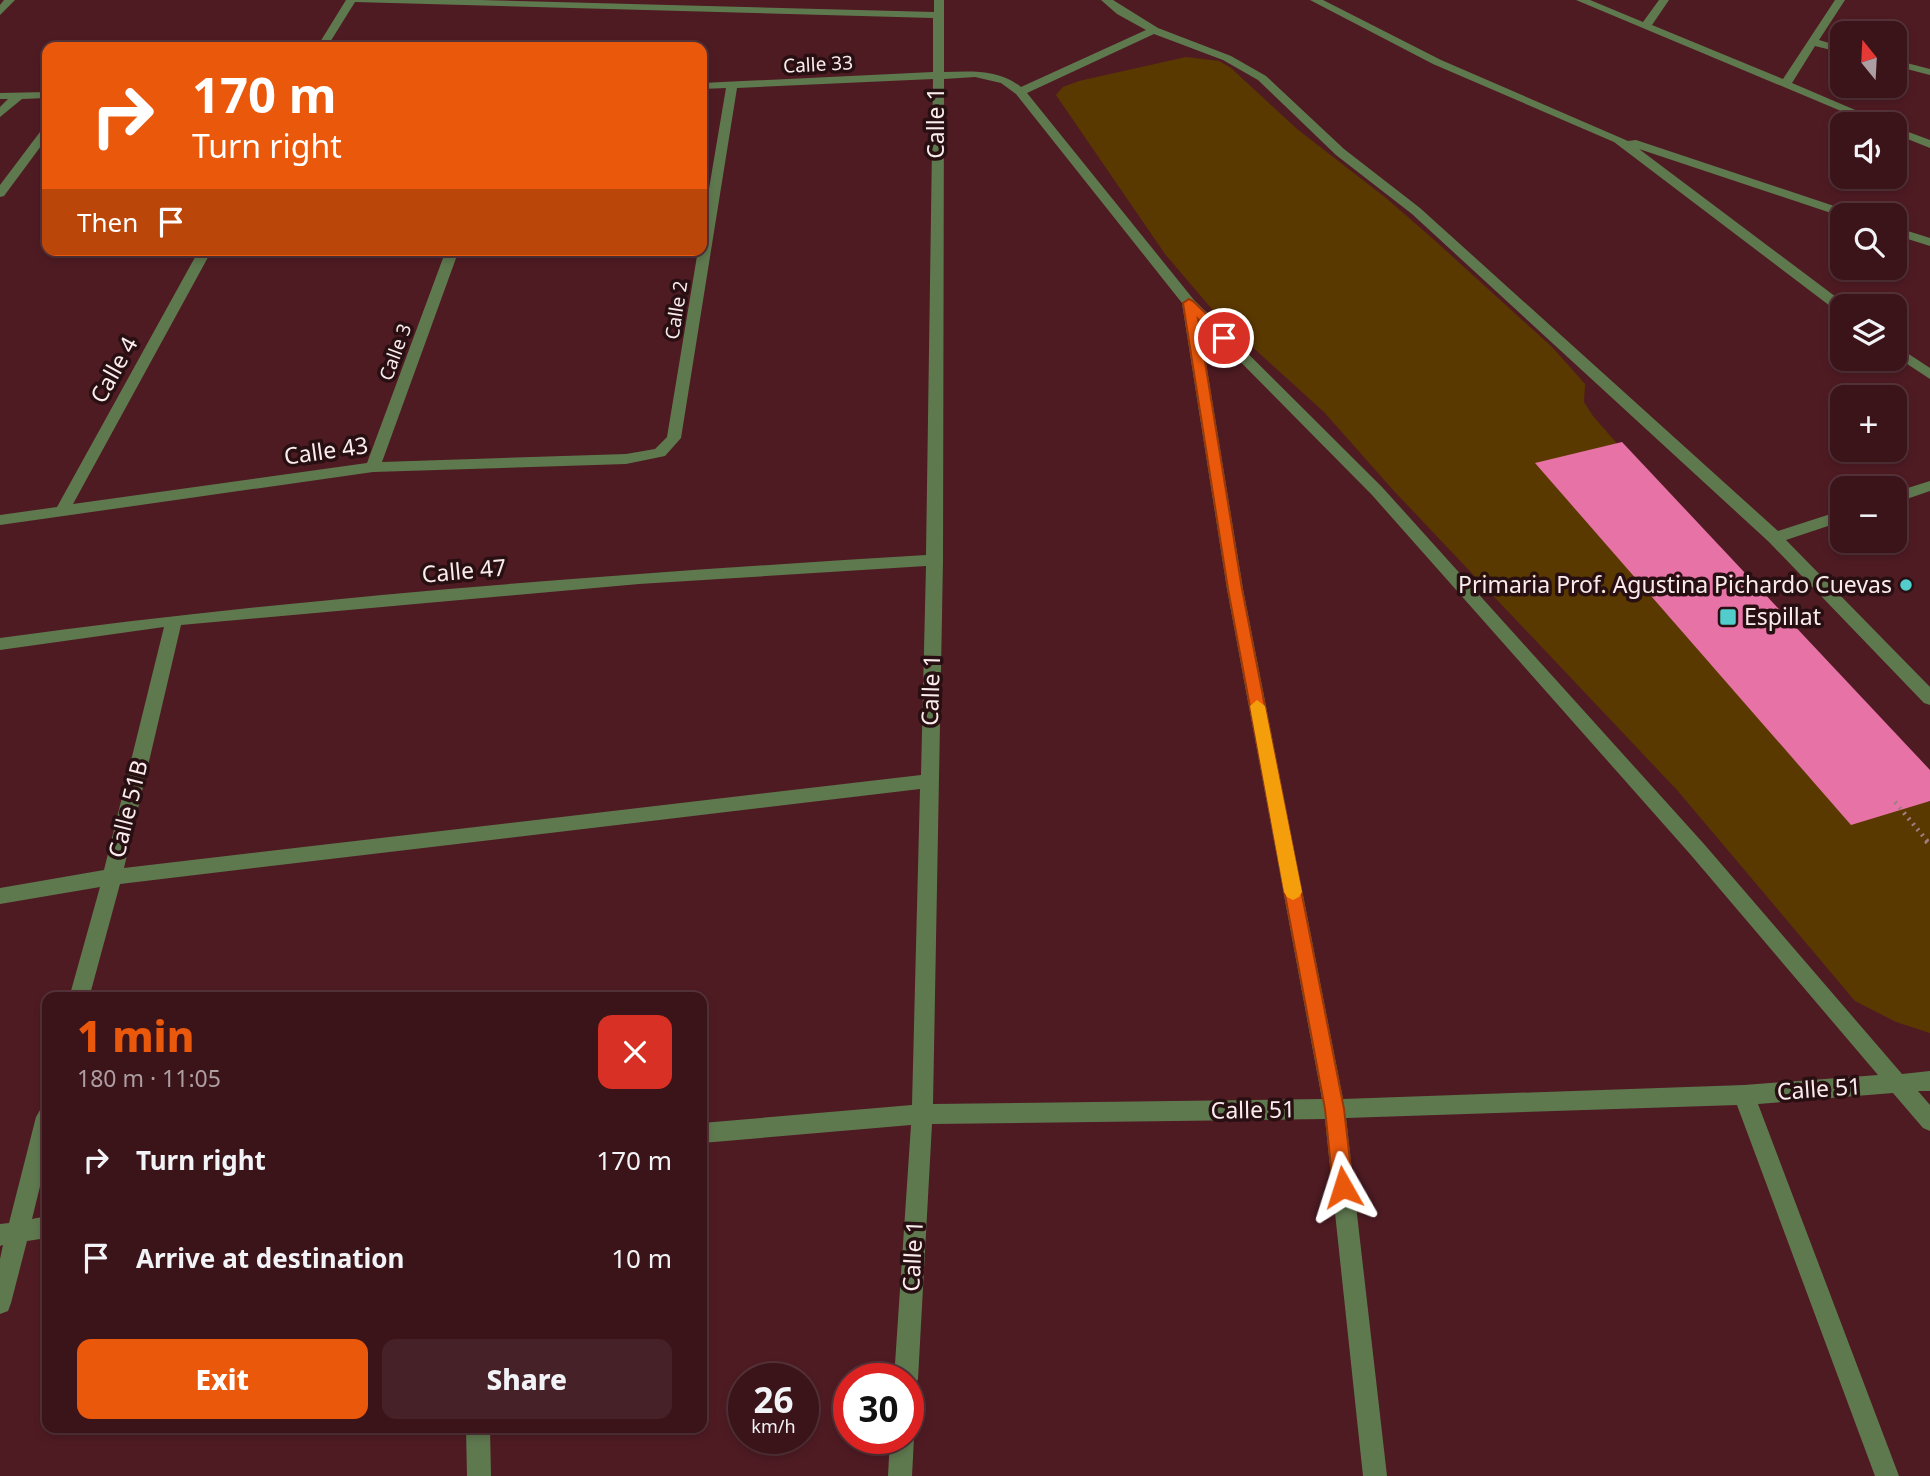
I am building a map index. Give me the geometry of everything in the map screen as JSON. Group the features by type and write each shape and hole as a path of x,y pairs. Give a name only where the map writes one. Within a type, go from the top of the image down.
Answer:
{"street":[{"path":"0,12 10,0"},
{"path":"325,42 351,0"},
{"path":"358,0 938,7"},
{"path":"1106,0 1121,12 1154,30 1227,58 1262,78 1340,152 1416,211 1567,346 1775,538 1930,698"},
{"path":"1315,0 1437,62 1618,139 1830,209"},
{"path":"1581,0 1853,112"},
{"path":"1645,27 1664,0"},
{"path":"1785,84 1840,0"},
{"name":"Calle 1","path":"907,1363 922,1114 934,560 938,7"},
{"path":"1154,30 1020,92 1189,303 1377,491 1697,849 1930,1121"},
{"path":"1812,42 1830,47"},
{"path":"1908,66 1930,72"},
{"name":"Calle 33","path":"707,86 975,74 1005,80 1020,92"},
{"name":"Calle 2","path":"707,237 732,85"},
{"path":"0,96 42,95"},
{"path":"0,114 19,96"},
{"path":"1907,135 1930,144"},
{"path":"0,193 42,137"},
{"path":"1618,139 1830,299"},
{"path":"1907,235 1930,243"},
{"name":"Calle 4","path":"62,511 203,256"},
{"name":"Calle 3","path":"373,467 451,256"},
{"name":"Calle 2","path":"660,453 674,438 704,256"},
{"path":"1189,303 1235,589 1334,1109 1376,1476"},
{"path":"1907,358 1930,376"},
{"name":"Calle 43","path":"0,520 373,467 626,459 660,453"},
{"path":"1907,494 1930,486"},
{"path":"1775,538 1830,519"},
{"name":"Calle 47","path":"0,644 174,620 639,578 934,560"},
{"name":"Calle 51B","path":"81,992 112,877 174,620"},
{"path":"0,896 112,877 929,781"},
{"name":"Calle 51","path":"707,1133 922,1114 1334,1109 1744,1095 1930,1081"},
{"path":"1744,1095 1887,1476"},
{"path":"0,1303 8,1234 42,1132"},
{"path":"8,1234 42,1228"},
{"path":"478,1433 479,1476"},
{"path":"900,1476 901,1454"}],"path":[{"path":"1930,843 1895,802 1930,843"}],"shaded area":[{"path":"1186,57 1219,61 1231,68 1297,129 1386,198 1552,347 1585,384 1584,402 1593,416 1930,803 1930,1033 1896,1022 1855,1001 1677,790 1394,491 1324,412 1217,315 1165,254 1056,95 1063,87 1079,81"}],"building":[{"name":"Espillat","path":"1622,442 1930,770 1930,801 1851,825 1535,463"}],"slow traffic":[{"path":"1257,706 1293,892"}],"place":[{"name":"Primaria Prof. Agustina Pichardo Cuevas","path":"1906,585"},
{"name":"Espillat","path":"1728,617"}],"route":[{"path":"1224,338 1189,303 1235,589 1334,1109 1343,1187"}]}
